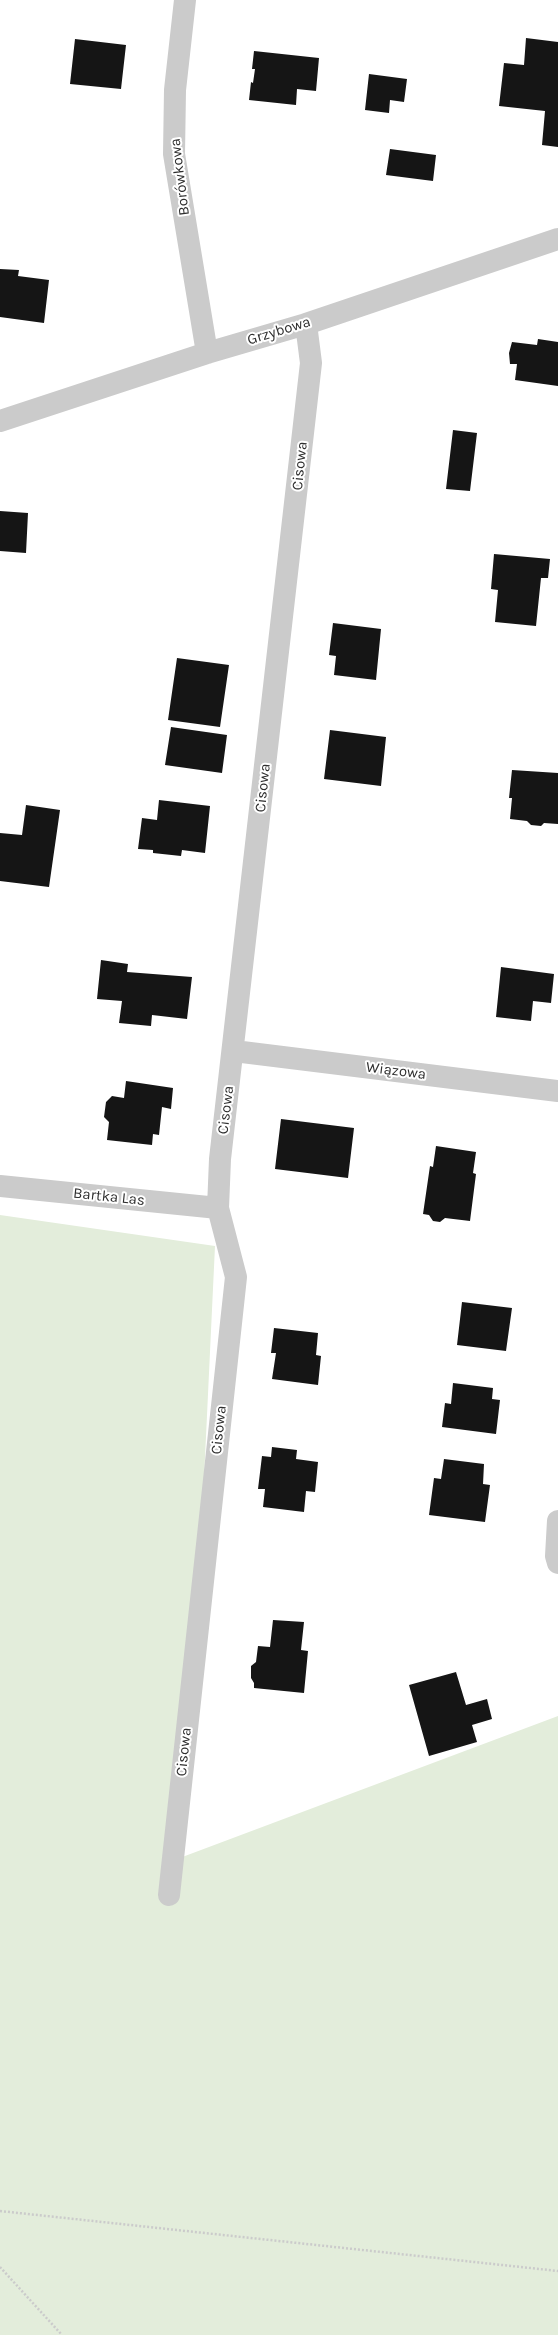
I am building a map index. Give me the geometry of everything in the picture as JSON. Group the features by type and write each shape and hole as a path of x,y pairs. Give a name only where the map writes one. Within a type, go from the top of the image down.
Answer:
{"street":[{"name":"Borówkowa","path":"185,0 175,90 174,154 207,353"},
{"name":"Grzybowa","path":"0,421 207,353 306,324 558,239"},
{"name":"Cisowa","path":"169,1895 236,1277 218,1208 220,1159 234,1051 311,363 306,324"},
{"name":"Wiązowa","path":"234,1051 558,1091"},
{"name":"Bartka Las","path":"0,1186 218,1208"},
{"path":"558,1521 556,1556 558,1563"}],"path":[{"path":"0,2211 558,2271"},
{"path":"0,2267 62,2335"}],"green space":[{"path":"0,1215 215,1246 196,1648 177,1859 558,1716 558,2335 0,2335"}],"building":[{"path":"526,38 558,42 558,147 542,145 545,111 499,106 504,63 524,65"},
{"path":"75,39 126,45 121,89 70,84"},
{"path":"254,51 319,58 316,91 297,89 296,105 249,100 251,82 253,83 255,69 252,69"},
{"path":"369,74 407,79 404,102 390,100 389,113 365,110"},
{"path":"390,149 436,155 433,181 386,175"},
{"path":"0,269 19,270 18,276 49,280 44,323 0,317"},
{"path":"538,339 558,342 558,386 515,380 517,364 510,364 509,353 512,342 537,345"},
{"path":"453,430 477,433 470,491 446,489"},
{"path":"0,511 28,513 26,553 0,551"},
{"path":"494,554 550,559 548,578 541,578 536,626 495,622 498,590 491,589"},
{"path":"333,623 381,629 376,680 334,675 336,656 329,655"},
{"path":"177,658 229,665 220,727 168,720"},
{"path":"171,727 227,735 222,773 165,765"},
{"path":"330,730 386,737 381,786 324,779"},
{"path":"512,770 558,773 558,824 544,823 541,826 531,825 527,821 510,819 512,798 509,798"},
{"path":"159,800 210,806 205,853 182,850 181,856 153,853 153,850 138,849 142,818 157,820"},
{"path":"26,805 60,810 49,887 0,881 0,833 22,835"},
{"path":"101,960 128,964 127,972 192,977 187,1019 152,1015 151,1026 119,1023 122,1001 97,999"},
{"path":"501,967 554,974 551,1003 533,1001 531,1021 496,1017"},
{"path":"126,1081 173,1088 171,1109 162,1107 159,1135 153,1134 152,1145 107,1140 109,1122 104,1117 106,1102 112,1096 124,1098"},
{"path":"281,1119 354,1128 348,1178 275,1169"},
{"path":"436,1146 476,1152 473,1173 476,1174 470,1221 445,1218 440,1222 433,1221 429,1215 423,1214 430,1166 433,1167"},
{"path":"462,1302 512,1308 506,1351 457,1345"},
{"path":"274,1328 318,1333 316,1355 321,1356 318,1385 272,1379 276,1353 271,1353"},
{"path":"453,1383 493,1388 492,1399 500,1400 496,1434 442,1427 445,1403 451,1404"},
{"path":"272,1447 297,1450 296,1459 318,1462 315,1492 306,1491 304,1512 263,1507 265,1489 258,1489 262,1456 271,1457"},
{"path":"444,1459 484,1464 483,1484 490,1485 485,1522 429,1515 434,1478 441,1479"},
{"path":"273,1620 304,1622 301,1650 308,1651 304,1693 254,1688 254,1683 251,1678 251,1666 256,1662 258,1646 270,1647"},
{"path":"456,1672 466,1705 487,1699 492,1719 472,1725 477,1742 429,1756 409,1685"}]}
